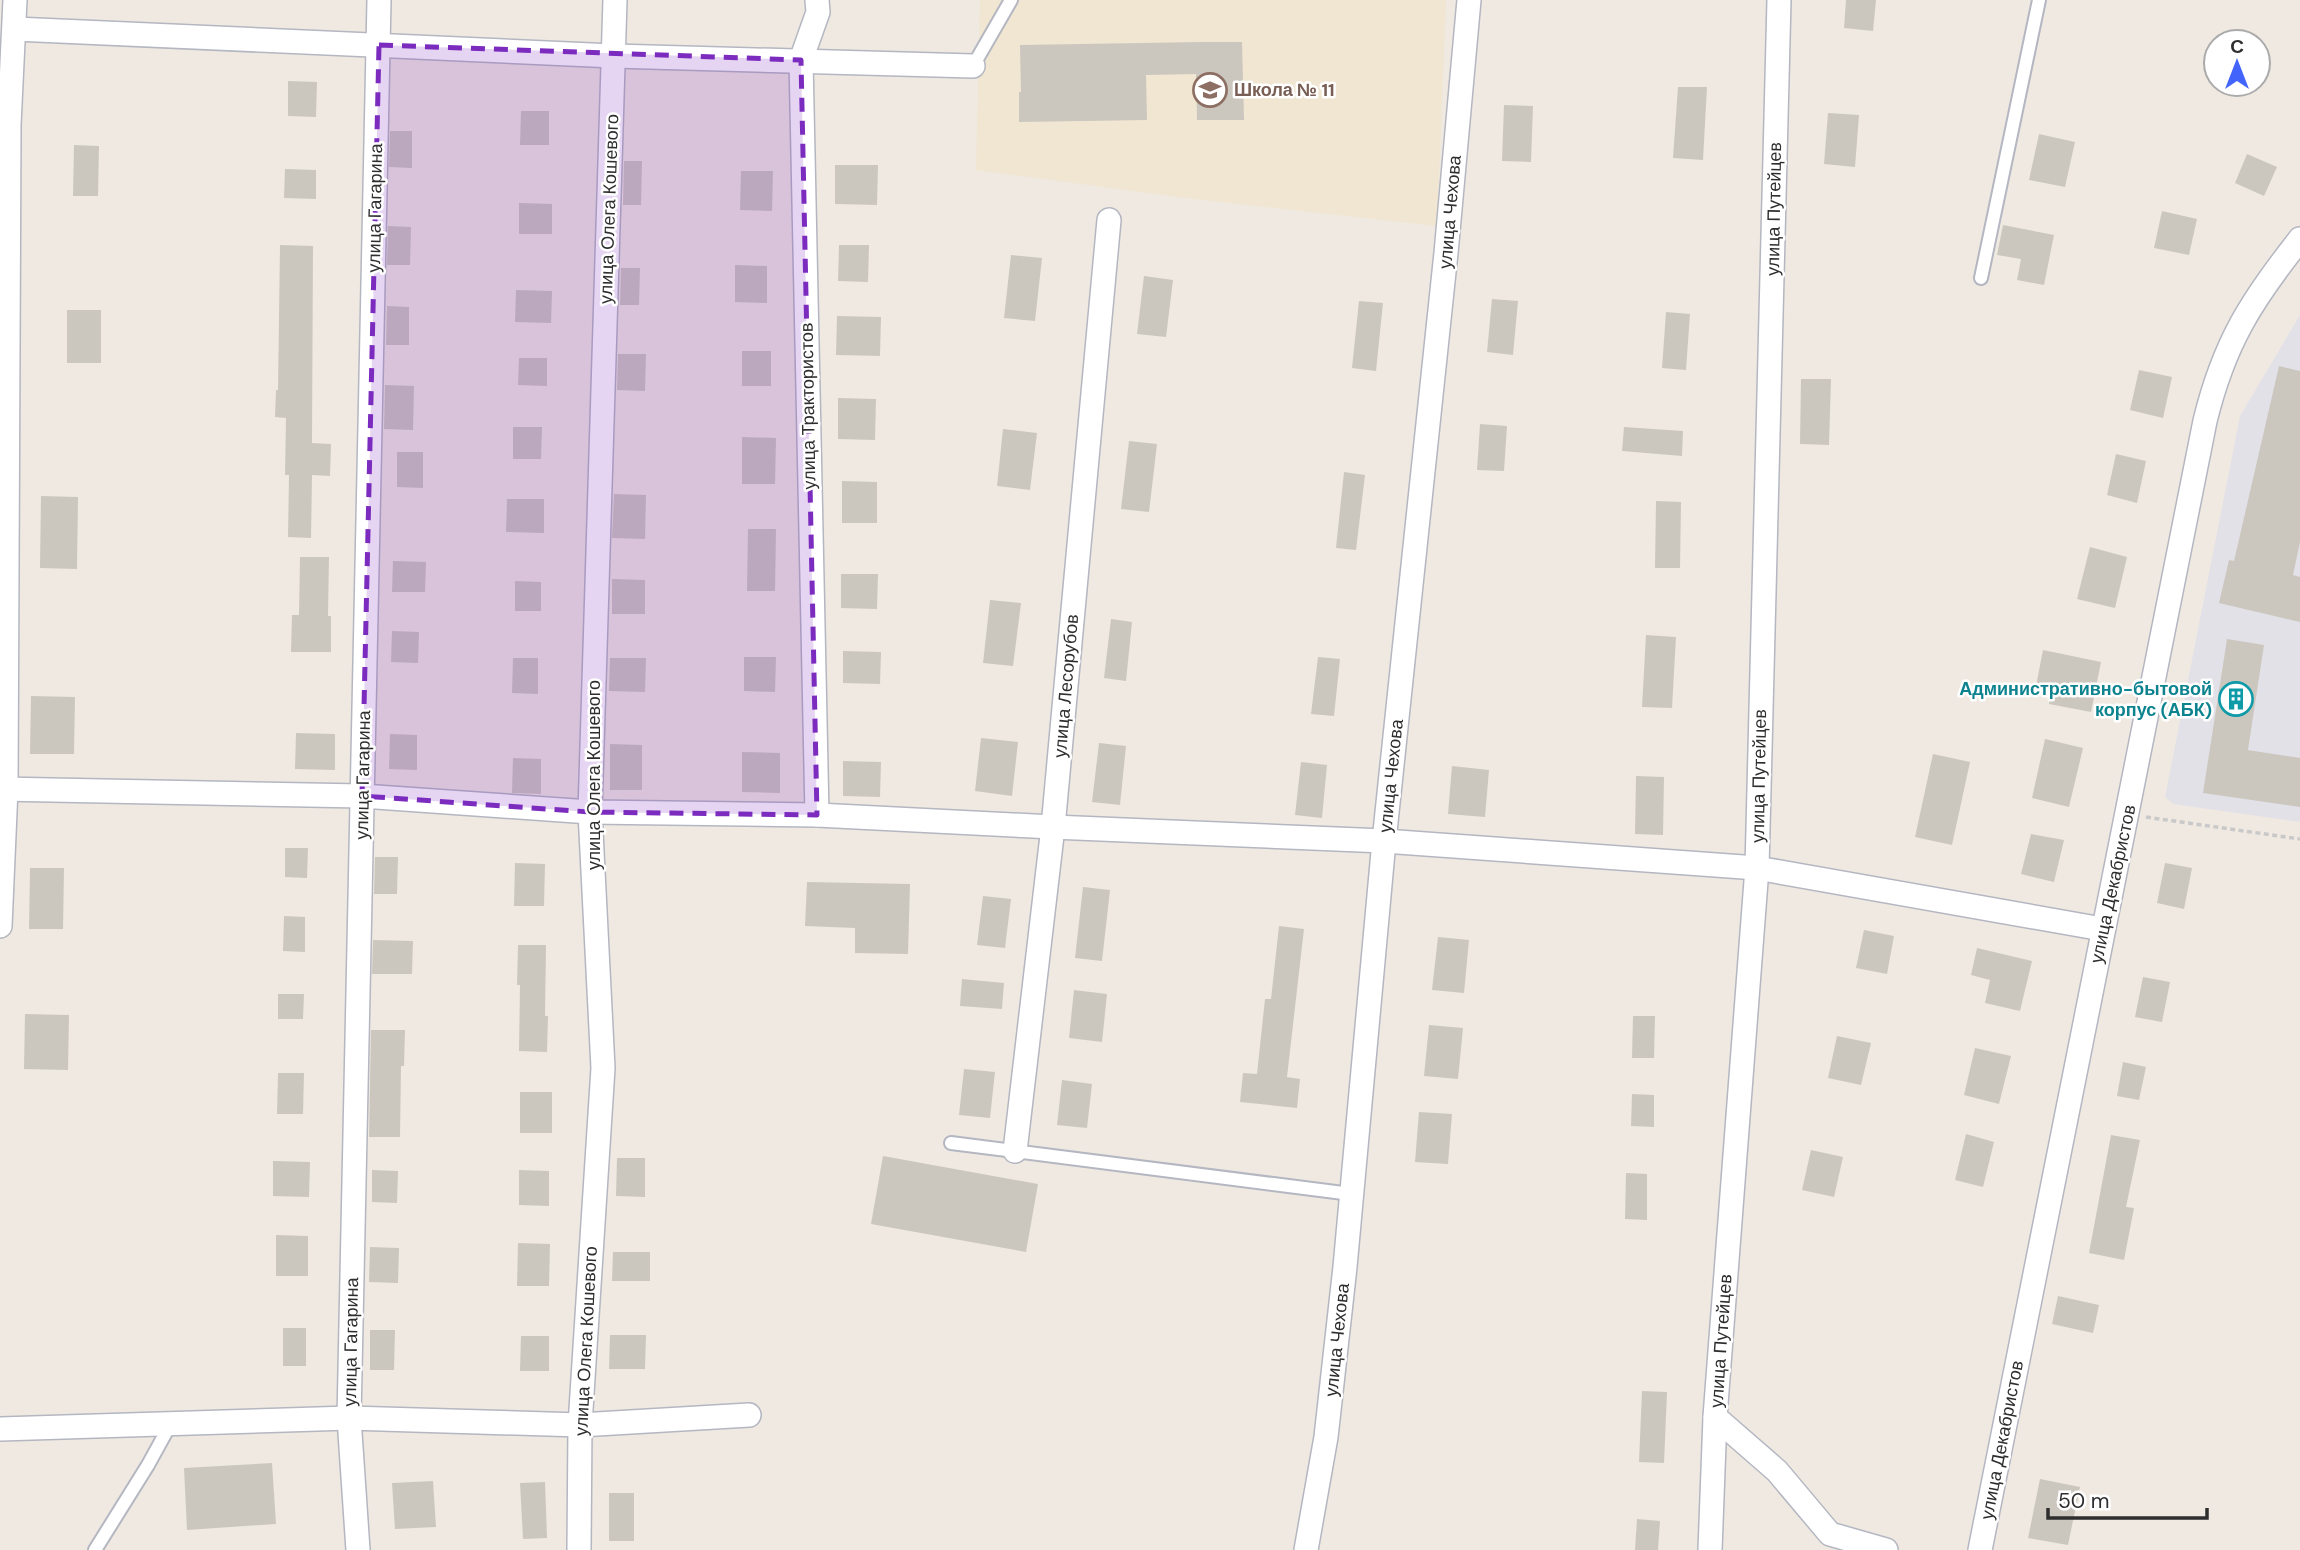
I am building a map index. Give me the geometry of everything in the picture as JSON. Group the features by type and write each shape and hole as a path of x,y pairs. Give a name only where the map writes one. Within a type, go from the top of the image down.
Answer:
{"street":[{"path":"0,926 3,789 4,125 15,29 15,0"},
{"name":"улица Гагарина","path":"358,1550 349,1418 379,0"},
{"name":"улица Олега Кошевого","path":"579,1550 580,1425 603,1068 590,812 615,0"},
{"name":"улица Трактористов","path":"817,0 818,12 801,60 817,815"},
{"name":"улица Чехова","path":"1306,1550 1326,1437 1384,841 1446,253 1469,0"},
{"name":"улица Путейцев","path":"1710,1550 1715,1417 1757,869 1779,0"},
{"path":"15,29 614,56 974,66"},
{"name":"улица Лесорубов","path":"1015,1152 1054,828 1109,220"},
{"name":"улица Декабристов","path":"1980,1550 2205,421 2217,375 2250,305 2300,239"},
{"path":"3,789 362,796 590,812 817,815 1054,828 1384,841 1757,869 2102,929"},
{"path":"0,1429 349,1418 580,1425 749,1415"},
{"path":"1715,1417 1777,1471 1830,1534 1886,1550"}],"lane":[{"path":"974,66 1011,0"},
{"path":"1981,278 2039,0"},
{"path":"951,1143 1351,1194"},
{"path":"94,1550 170,1425"}],"path":[{"path":"2128,814 2300,839"}],"highlighted area":[{"path":"379,45 801,60 817,815 590,812 362,796"}],"shaded area":[{"name":"Школа № 11","path":"980,0 1446,0 1437,226 1185,198 976,170"},
{"path":"2300,315 2300,822 2173,804 2165,797 2240,416"}],"building":[{"path":"1846,0 1876,0 1873,31 1844,28"},
{"path":"1242,42 1244,120 1197,120 1196,74 1146,75 1147,120 1019,122 1020,45"},
{"path":"288,81 317,82 316,117 288,116"},
{"path":"1678,87 1707,87 1703,160 1673,158"},
{"path":"1504,105 1533,106 1531,162 1502,161"},
{"path":"521,111 549,111 549,145 520,145"},
{"path":"1828,113 1859,115 1855,167 1824,164"},
{"path":"390,131 412,131 412,168 389,167"},
{"path":"2039,134 2075,142 2065,187 2029,180"},
{"path":"74,145 99,146 98,196 73,196"},
{"path":"2247,154 2277,167 2264,196 2235,183"},
{"path":"624,161 642,161 641,205 623,205"},
{"path":"835,165 878,165 877,205 835,204"},
{"path":"285,169 316,170 316,199 284,198"},
{"path":"741,171 773,171 772,211 740,210"},
{"path":"519,203 552,204 552,234 519,234"},
{"path":"2162,211 2197,219 2189,255 2154,248"},
{"path":"2003,225 2054,235 2044,285 2017,280 2021,259 1997,255"},
{"path":"388,226 411,227 410,265 387,265"},
{"path":"280,245 313,246 312,443 331,444 330,476 312,475 311,538 288,537 286,418 275,417 278,390"},
{"path":"839,245 869,245 868,282 838,281"},
{"path":"1011,255 1042,258 1035,321 1004,318"},
{"path":"735,265 767,266 767,303 735,302"},
{"path":"621,268 640,268 639,305 620,305"},
{"path":"1144,276 1173,280 1166,337 1137,334"},
{"path":"516,290 552,291 551,323 515,322"},
{"path":"1492,299 1518,301 1513,355 1487,352"},
{"path":"1359,301 1383,303 1376,371 1352,368"},
{"path":"387,306 409,307 409,345 386,345"},
{"path":"67,310 101,310 101,363 67,363"},
{"path":"1666,312 1690,314 1686,370 1662,368"},
{"path":"837,316 881,317 880,356 836,355"},
{"path":"742,351 771,351 771,386 742,386"},
{"path":"618,354 646,354 645,391 617,390"},
{"path":"519,358 547,358 547,386 518,385"},
{"path":"2279,366 2300,371 2300,542 2293,575 2300,577 2300,622 2219,603 2229,560 2234,561"},
{"path":"2139,370 2172,377 2163,418 2130,410"},
{"path":"1801,379 1831,379 1829,445 1800,444"},
{"path":"385,385 414,386 413,430 384,429"},
{"path":"838,398 876,399 875,440 838,439"},
{"path":"1480,424 1507,426 1504,471 1477,470"},
{"path":"513,427 542,427 541,459 513,459"},
{"path":"1624,427 1683,431 1682,456 1622,451"},
{"path":"1003,429 1037,433 1030,490 997,486"},
{"path":"742,437 776,438 775,484 742,484"},
{"path":"1129,441 1157,444 1149,512 1121,509"},
{"path":"397,452 423,452 423,488 397,487"},
{"path":"2116,454 2146,461 2137,503 2107,495"},
{"path":"1344,472 1365,475 1356,550 1336,548"},
{"path":"842,481 877,482 877,523 842,523"},
{"path":"614,494 646,495 645,539 612,538"},
{"path":"41,496 78,497 77,569 40,568"},
{"path":"507,499 544,499 544,533 506,532"},
{"path":"1656,501 1681,502 1680,568 1655,568"},
{"path":"748,529 776,529 775,591 747,591"},
{"path":"2090,547 2127,557 2115,608 2077,599"},
{"path":"300,557 329,557 328,616 331,616 331,652 291,652 292,615 299,615"},
{"path":"393,561 426,562 425,592 392,592"},
{"path":"841,574 878,574 877,609 841,608"},
{"path":"612,579 645,580 645,614 612,614"},
{"path":"515,581 541,582 541,611 515,611"},
{"path":"990,600 1021,603 1013,666 983,663"},
{"path":"1111,619 1132,622 1126,681 1104,678"},
{"path":"392,631 419,632 418,663 391,662"},
{"path":"1646,635 1676,637 1672,708 1642,707"},
{"name":"Административно-бытовой корпус (АБК)","path":"2227,639 2264,645 2248,750 2300,758 2300,807 2203,793"},
{"path":"2043,650 2101,662 2091,712 2049,704 2052,689 2036,686"},
{"path":"843,651 881,652 880,684 843,683"},
{"path":"744,657 776,657 775,692 744,691"},
{"path":"1318,657 1340,659 1334,716 1311,714"},
{"path":"513,658 538,658 538,694 512,693"},
{"path":"610,658 646,658 645,692 609,691"},
{"path":"31,696 75,697 74,754 30,754"},
{"path":"296,733 335,734 335,770 295,769"},
{"path":"390,734 417,735 417,770 389,769"},
{"path":"981,738 1018,742 1012,796 975,791"},
{"path":"2045,739 2083,748 2069,807 2032,798"},
{"path":"1099,743 1126,746 1120,805 1092,802"},
{"path":"610,744 642,745 642,790 610,790"},
{"path":"742,752 780,753 780,793 742,792"},
{"path":"1933,754 1970,762 1952,845 1915,837"},
{"path":"513,758 541,759 541,794 512,793"},
{"path":"843,761 881,762 880,797 843,796"},
{"path":"1301,762 1327,765 1322,818 1295,815"},
{"path":"1452,766 1489,770 1485,817 1448,814"},
{"path":"1636,776 1664,777 1663,835 1635,834"},
{"path":"2031,834 2064,840 2054,882 2021,874"},
{"path":"285,848 308,848 307,878 285,877"},
{"path":"375,857 398,857 397,894 374,894"},
{"path":"515,863 545,864 544,906 514,906"},
{"path":"2165,863 2192,868 2184,909 2157,903"},
{"path":"30,868 64,868 63,929 29,929"},
{"path":"807,882 910,884 908,954 855,953 855,928 805,926"},
{"path":"1083,887 1110,890 1102,961 1075,958"},
{"path":"983,896 1011,899 1005,948 977,945"},
{"path":"284,916 305,917 305,952 283,951"},
{"path":"1279,926 1304,929 1287,1077 1300,1079 1297,1108 1240,1102 1243,1073 1257,1074 1265,999 1271,999"},
{"path":"1864,930 1894,936 1887,974 1856,968"},
{"path":"1438,937 1469,940 1464,993 1432,990"},
{"path":"373,940 413,941 412,974 372,974"},
{"path":"518,945 546,945 547,1052 519,1051"},
{"path":"1977,948 2032,961 2020,1011 1985,1003 1990,980 1971,975"},
{"path":"2143,977 2170,982 2162,1022 2135,1017"},
{"path":"962,979 1004,983 1002,1009 960,1006"},
{"path":"1074,990 1107,994 1102,1042 1069,1038"},
{"path":"278,994 304,994 303,1019 278,1019"},
{"path":"25,1014 69,1015 68,1070 24,1069"},
{"path":"1633,1016 1655,1016 1654,1058 1632,1058"},
{"path":"1429,1025 1463,1028 1458,1079 1424,1076"},
{"path":"371,1030 405,1030 404,1066 401,1066 400,1137 369,1137"},
{"path":"1837,1036 1871,1043 1861,1085 1828,1078"},
{"path":"1975,1048 2011,1056 1999,1104 1964,1095"},
{"path":"2123,1062 2146,1067 2139,1100 2117,1096"},
{"path":"964,1069 995,1072 990,1118 959,1115"},
{"path":"278,1073 304,1073 303,1114 277,1114"},
{"path":"1062,1080 1092,1084 1087,1128 1057,1125"},
{"path":"520,1092 552,1092 552,1133 520,1133"},
{"path":"1632,1094 1654,1095 1654,1127 1631,1126"},
{"path":"1419,1112 1452,1114 1448,1164 1415,1162"},
{"path":"1966,1134 1994,1142 1983,1187 1955,1180"},
{"path":"2111,1135 2140,1140 2126,1207 2134,1208 2124,1260 2089,1253"},
{"path":"1811,1150 1843,1157 1834,1197 1802,1190"},
{"path":"883,1156 1038,1184 1026,1252 871,1224"},
{"path":"617,1158 645,1158 645,1197 616,1196"},
{"path":"273,1161 310,1162 309,1197 273,1196"},
{"path":"372,1170 398,1171 397,1203 372,1202"},
{"path":"519,1170 549,1171 549,1206 519,1205"},
{"path":"1626,1173 1647,1174 1647,1220 1625,1219"},
{"path":"276,1235 308,1236 308,1276 276,1276"},
{"path":"518,1243 550,1244 549,1286 517,1286"},
{"path":"370,1247 399,1248 398,1283 369,1282"},
{"path":"613,1252 650,1252 650,1281 612,1281"},
{"path":"2058,1296 2099,1305 2093,1333 2052,1324"},
{"path":"283,1328 306,1328 306,1366 283,1366"},
{"path":"370,1330 395,1330 394,1370 370,1370"},
{"path":"610,1335 646,1335 645,1369 609,1369"},
{"path":"521,1336 549,1336 549,1371 520,1371"},
{"path":"1642,1391 1667,1392 1664,1463 1639,1462"},
{"path":"272,1463 276,1524 187,1530 184,1468"},
{"path":"2040,1479 2080,1487 2068,1545 2028,1538"},
{"path":"433,1481 436,1527 395,1529 392,1483"},
{"path":"545,1482 547,1538 523,1539 520,1483"},
{"path":"609,1493 634,1493 634,1541 609,1541"},
{"path":"1637,1519 1660,1521 1658,1550 1635,1550"}],"place":[{"name":"Школа № 11","path":"1210,90"},
{"name":"Административно-бытовой корпус (АБК)","path":"2236,699"}]}
